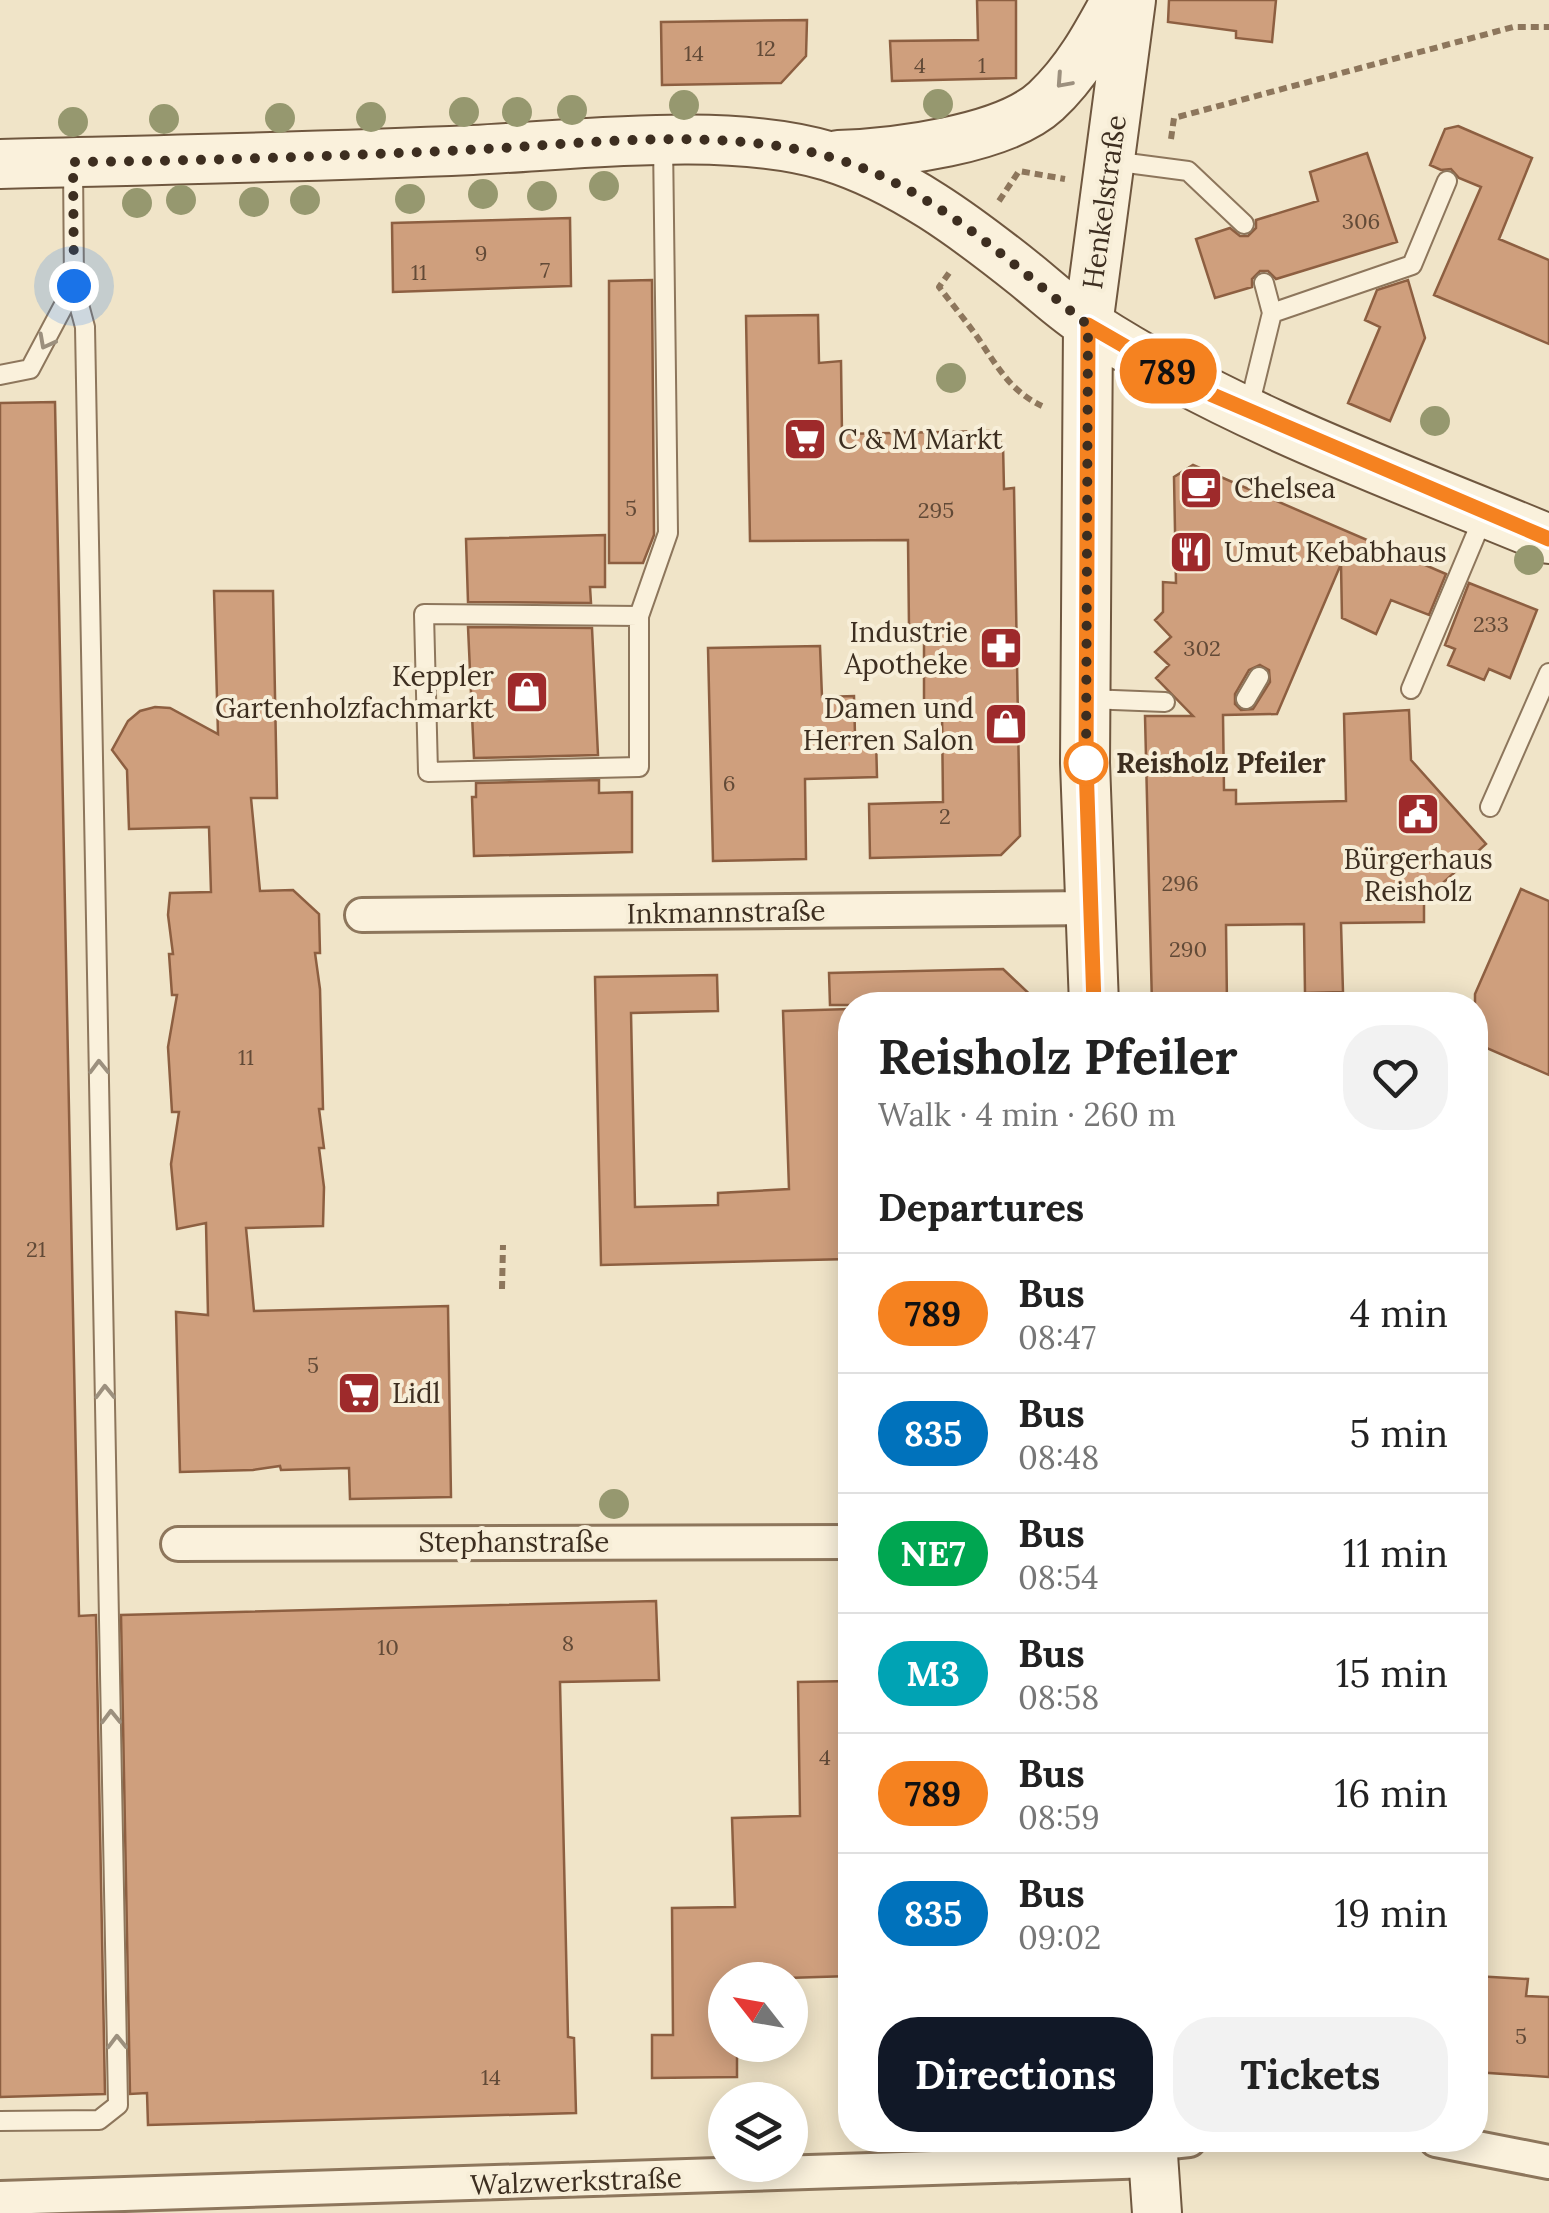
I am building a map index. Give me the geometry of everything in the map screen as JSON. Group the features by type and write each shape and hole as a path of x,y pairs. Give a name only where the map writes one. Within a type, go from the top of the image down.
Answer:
{"street":[{"path":"825,155 888,153 941,143 1004,124 1043,104 1084,58 1116,0"},
{"name":"Henkelstraße","path":"1093,992 1086,763 1088,325 1131,0"},
{"path":"0,164 210,161 663,141 773,146 825,155 880,175 928,204 976,235 1088,325 1201,390 1549,539"},
{"name":"Inkmannstraße","path":"362,915 1090,908"},
{"name":"Stephanstraße","path":"178,1544 838,1542"},
{"path":"1488,2150 1549,2162"},
{"name":"Walzwerkstraße","path":"0,2198 60,2205 1049,2152"},
{"path":"1157,2213 1161,2152"}],"lane":[{"path":"639,616 424,614 428,772 639,766 639,616 668,534 663,141"},
{"path":"1111,161 1188,171 1244,224"},
{"path":"0,2121 99,2120 118,2105 85,347 74,286 73,162"},
{"path":"1272,314 1412,265 1447,181"},
{"path":"1248,412 1272,314 1264,283"},
{"path":"0,375 30,369 74,286"},
{"path":"1411,689 1485,512"},
{"path":"1490,807 1549,674"},
{"path":"1246,699 1259,677"},
{"path":"1088,699 1164,702"}],"path":[{"path":"1174,118 1513,26 1549,27"},
{"path":"502,1289 504,1245"}],"building":[{"path":"977,0 1016,0 1016,78 892,81 890,41 978,40"},
{"path":"1169,0 1276,0 1272,42 1236,38 1236,31 1168,22"},
{"path":"807,20 806,56 781,83 662,85 661,22"},
{"path":"1458,126 1532,158 1499,239 1549,260 1549,344 1434,295 1481,187 1459,178 1451,169 1430,165 1445,129"},
{"path":"1367,153 1397,242 1276,279 1268,271 1260,271 1252,279 1252,287 1215,298 1196,239 1230,228 1240,236 1248,236 1256,228 1256,220 1318,201 1310,172"},
{"path":"570,218 571,286 393,292 392,223"},
{"path":"652,280 654,535 643,563 609,563 609,281"},
{"path":"1408,280 1425,338 1390,421 1348,403 1380,327 1365,320 1377,290"},
{"path":"818,315 819,363 841,361 842,434 989,431 1003,444 1004,489 1014,488 1020,836 1001,855 870,858 869,804 943,802 942,712 924,711 924,624 909,627 908,540 750,541 746,316"},
{"path":"55,402 79,1616 96,1615 105,2094 0,2097 0,403"},
{"path":"1193,465 1446,574 1429,615 1391,600 1376,634 1342,618 1341,564 1277,714 1223,715 1224,790 1236,790 1236,804 1346,801 1344,714 1409,710 1411,760 1486,844 1424,900 1424,922 1341,923 1343,992 1305,992 1304,924 1226,925 1227,992 1152,992 1145,716 1193,716 1156,678 1169,665 1155,652 1171,637 1155,620 1163,612 1163,582 1176,583 1174,477","holes":["1260,665 1269,670 1270,682 1253,709 1241,710 1235,704 1235,694 1249,670"]},
{"path":"605,535 605,587 590,587 591,603 468,602 466,539"},
{"path":"1469,583 1537,610 1510,678 1489,669 1484,680 1448,665 1455,649 1445,645"},
{"path":"214,591 273,591 277,798 251,798 260,891 293,890 319,914 320,953 315,953 320,989 323,1109 319,1109 324,1148 319,1148 323,1226 246,1228 254,1311 448,1306 451,1497 350,1499 349,1468 281,1470 280,1466 180,1472 176,1312 208,1315 206,1223 177,1229 171,1164 179,1112 172,1112 168,1047 177,995 172,995 169,954 173,954 168,915 170,893 211,892 209,827 129,829 127,770 112,750 128,721 140,711 155,707 170,708 218,734"},
{"path":"468,627 592,628 598,755 474,758"},
{"path":"820,646 822,697 854,696 855,735 876,738 877,777 805,779 806,859 713,861 708,648"},
{"path":"599,780 599,793 632,792 632,852 474,856 472,797 476,797 476,783"},
{"path":"1521,889 1549,901 1549,1075 1488,1049 1488,992 1476,992"},
{"path":"1003,969 1027,992 838,992 838,1005 830,1005 829,973"},
{"path":"717,975 718,1011 631,1013 635,1207 718,1205 718,1193 789,1189 783,1011 838,1009 838,1259 601,1265 595,977"},
{"path":"656,1601 659,1680 560,1682 568,2037 574,2038 576,2113 148,2125 147,2093 130,2094 121,1615"},
{"path":"838,1681 838,1976 808,1977 808,1962 708,1962 708,2062 737,2062 737,2077 652,2078 652,2035 673,2035 672,1908 735,1907 732,1818 800,1816 798,1682"},
{"path":"1488,1977 1528,1979 1526,1996 1549,1997 1549,2077 1488,2073"}],"bus line":[{"name":"789","path":"1094,992 1086,763 1088,325 1201,390 1549,539"}],"place":[{"name":"C & M Markt","path":"805,439"},
{"name":"Chelsea","path":"1201,488"},
{"name":"Umut Kebabhaus","path":"1191,552"},
{"name":"Industrie Apotheke","path":"1001,648"},
{"name":"Keppler Gartenholzfachmarkt","path":"527,692"},
{"name":"Damen und Herren Salon","path":"1006,724"},
{"name":"Reisholz Pfeiler","path":"1086,763"},
{"name":"Bürgerhaus Reisholz","path":"1418,814"},
{"name":"Lidl","path":"359,1393"}],"route":[{"path":"74,286 73,162 210,161 663,141 773,146 825,155 880,175 976,235 1088,325 1086,763"}]}
